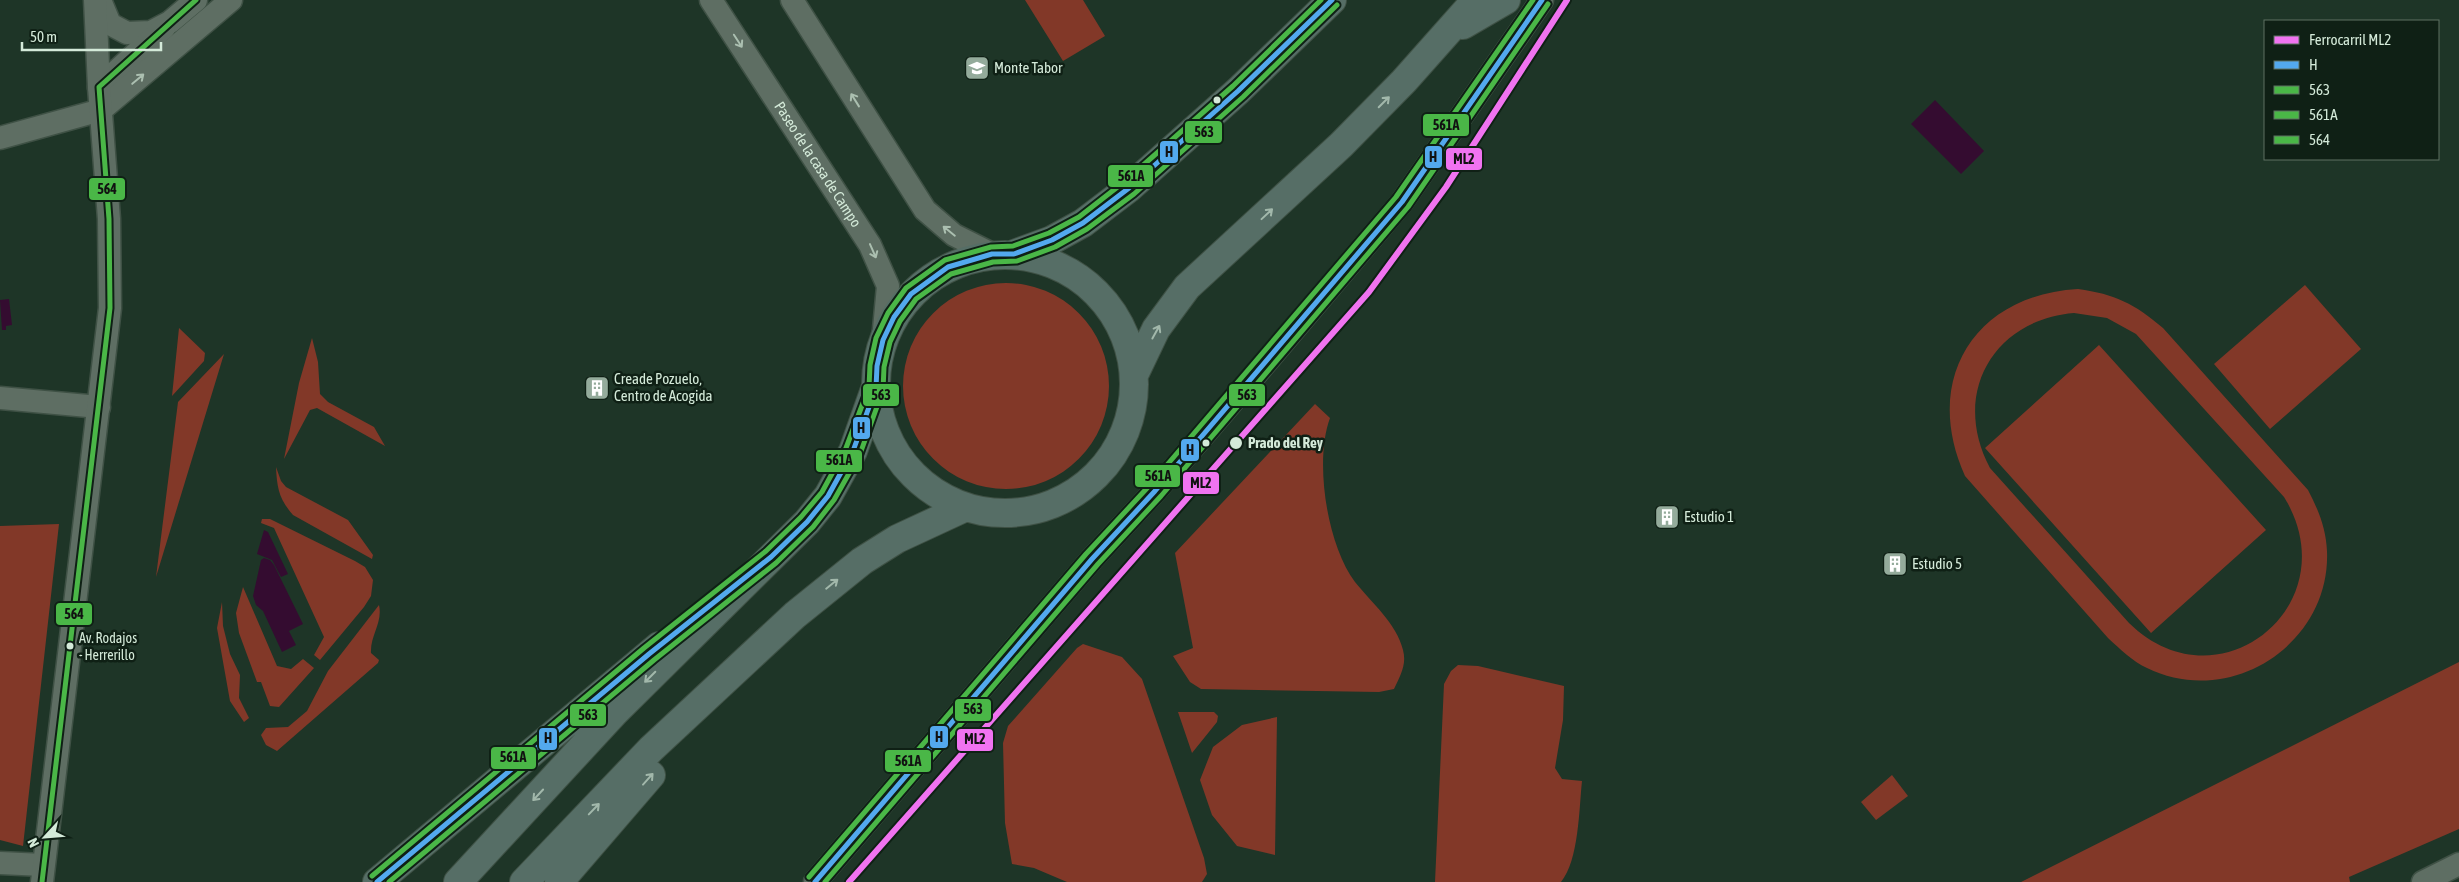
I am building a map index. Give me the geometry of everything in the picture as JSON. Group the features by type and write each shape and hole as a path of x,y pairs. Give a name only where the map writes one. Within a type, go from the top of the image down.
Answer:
{"highway":[{"path":"1003,254 1040,258 1064,268 1097,292 1113,311 1124,333 1134,376 1131,416 1115,453 1097,476 1075,494 1044,508 1011,513 988,512 966,507 945,498 925,485 895,453 882,423 876,388 877,366 883,340 894,316 911,294 929,279 948,267 1052,240 1084,223 1129,188 1238,91 1332,0"},
{"path":"1134,376 1156,330 1187,288 1341,145 1449,33 1476,0"},
{"path":"1449,33 1506,0"},
{"path":"458,882 615,712 807,522 828,496 853,451 876,388"},
{"path":"524,882 651,749 795,616 862,561 897,540 966,507"},
{"path":"377,882 649,654 772,557"},
{"path":"558,882 640,787 795,616"}],"street":[{"path":"0,863 41,876 110,308 109,219 99,87 95,0"},
{"path":"100,0 110,24 127,33 151,32 170,22"},
{"path":"99,87 196,0"},
{"path":"0,138 101,110 231,0"},
{"name":"Paseo de la casa de Campo","path":"712,0 870,245 888,286 883,340"},
{"path":"792,0 925,210 954,235 1003,254"},
{"path":"815,882 1092,559 1155,491 1402,202 1542,0"},
{"path":"0,398 99,407"},
{"path":"2423,882 2459,864"}],"shaded area":[{"path":"1025,0 1083,0 1105,36 1063,61"},
{"path":"1935,100 1984,151 1961,174 1911,124"},
{"path":"1006,283 1026,285 1045,291 1063,300 1079,313 1092,329 1101,347 1107,366 1109,386 1107,406 1101,425 1092,443 1079,459 1063,472 1045,481 1026,487 1006,489 986,487 967,481 949,472 933,459 920,443 911,425 905,406 903,386 905,366 911,347 920,329 933,313 949,300 967,291 986,285"},
{"path":"2305,285 2361,349 2270,429 2214,364"},
{"path":"2078,289 2091,291 2124,301 2143,312 2163,328 2308,490 2325,534 2327,551 2324,584 2312,614 2294,640 2270,660 2241,674 2211,680 2179,679 2142,665 2108,638 1965,476 1953,441 1950,408 1954,377 1966,349 1985,326 2010,307 2041,295","holes":["2074,313 2107,318 2136,334 2284,497 2300,537 2300,574 2288,607 2265,633 2235,650 2200,655 2164,647 2129,623 1990,468 1979,441 1975,414 1978,389 1987,366 2001,346 2021,330 2045,319"]},
{"path":"9,299 12,325 6,326 6,330 2,330 0,300"},
{"path":"179,328 205,353 204,361 172,396"},
{"path":"312,338 318,362 320,394 328,402 374,427 385,446 317,408 310,410 284,459 299,383"},
{"path":"2099,345 2266,530 2151,633 1985,448"},
{"path":"224,354 156,577 178,402"},
{"path":"1315,404 1330,418 1325,436 1323,479 1326,502 1337,547 1345,566 1355,582 1383,614 1400,640 1404,655 1401,675 1394,689 1379,692 1201,689 1190,682 1173,656 1193,648 1175,553"},
{"path":"276,467 281,481 286,487 348,520 373,555 372,559 293,515 280,493"},
{"path":"262,519 270,519 355,561 365,567 373,580 371,596 364,607 320,660 314,655 324,637 274,528 261,523"},
{"path":"59,524 23,846 0,840 0,526"},
{"path":"264,530 268,532 288,574 281,577 272,560 257,554"},
{"path":"264,558 270,560 274,565 303,624 289,631 296,645 282,652 263,611 256,605 253,596 261,560"},
{"path":"243,587 277,666 291,669 303,659 314,668 279,707 270,706 261,682 257,682 239,633 236,613"},
{"path":"222,602 223,626 230,654 240,675 239,698 249,718 244,722 230,701 217,628"},
{"path":"379,605 379,618 371,647 371,653 379,660 378,663 277,751 266,745 261,735 266,728 288,727 307,711 328,671"},
{"path":"1083,644 1122,657 1142,679 1204,858 1207,874 1202,882 1067,882 1034,868 1012,864 1005,823 1003,743 1008,726 1077,648"},
{"path":"2459,662 2459,829 2349,877 2350,882 2021,882"},
{"path":"1458,665 1478,666 1564,686 1563,720 1555,768 1562,779 1582,781 1575,848 1567,872 1561,882 1435,882 1444,684 1451,671"},
{"path":"1178,712 1214,712 1218,716 1217,722 1192,753"},
{"path":"1277,717 1275,855 1237,846 1212,815 1200,780 1213,747 1242,725"},
{"path":"1892,775 1908,796 1876,820 1861,802"}],"rail line":[{"name":"ML2","path":"849,882 1369,292 1446,187 1567,0"}],"transit line":[{"name":"564","path":"42,882 110,308 109,219 99,87 196,0"},
{"name":"561A","path":"372,876 644,648 766,551 801,517 822,492 846,448 869,387 870,365 876,338 888,313 906,288 945,260 991,247 1013,246 1049,233 1079,217 1124,182 1233,86 1321,0"},
{"name":"H","path":"377,882 649,654 771,557 807,522 828,496 853,451 876,388 877,366 883,340 894,317 911,294 948,267 992,254 1014,254 1052,240 1083,223 1129,188 1238,91 1332,0"},
{"name":"561A","path":"809,877 1086,554 1149,486 1396,197 1533,0"},
{"name":"H","path":"815,882 1092,559 1155,491 1402,202 1542,0"},
{"name":"563","path":"825,882 1098,564 1161,496 1408,207 1548,4"},
{"name":"563","path":"389,882 654,660 776,563 813,527 834,500 860,454 883,390 884,367 890,342 900,321 916,299 951,274 993,262 1017,261 1055,247 1087,229 1134,194 1243,97 1337,5"}],"place":[{"name":"Monte Tabor","path":"977,68"},
{"name":"Creade Pozuelo, Centro de Acogida","path":"597,388"},
{"name":"Prado del Rey","path":"1236,443"},
{"name":"Estudio 1","path":"1667,517"},
{"name":"Estudio 5","path":"1895,564"},
{"name":"Av. Rodajos - Herrerillo","path":"70,646"}]}
